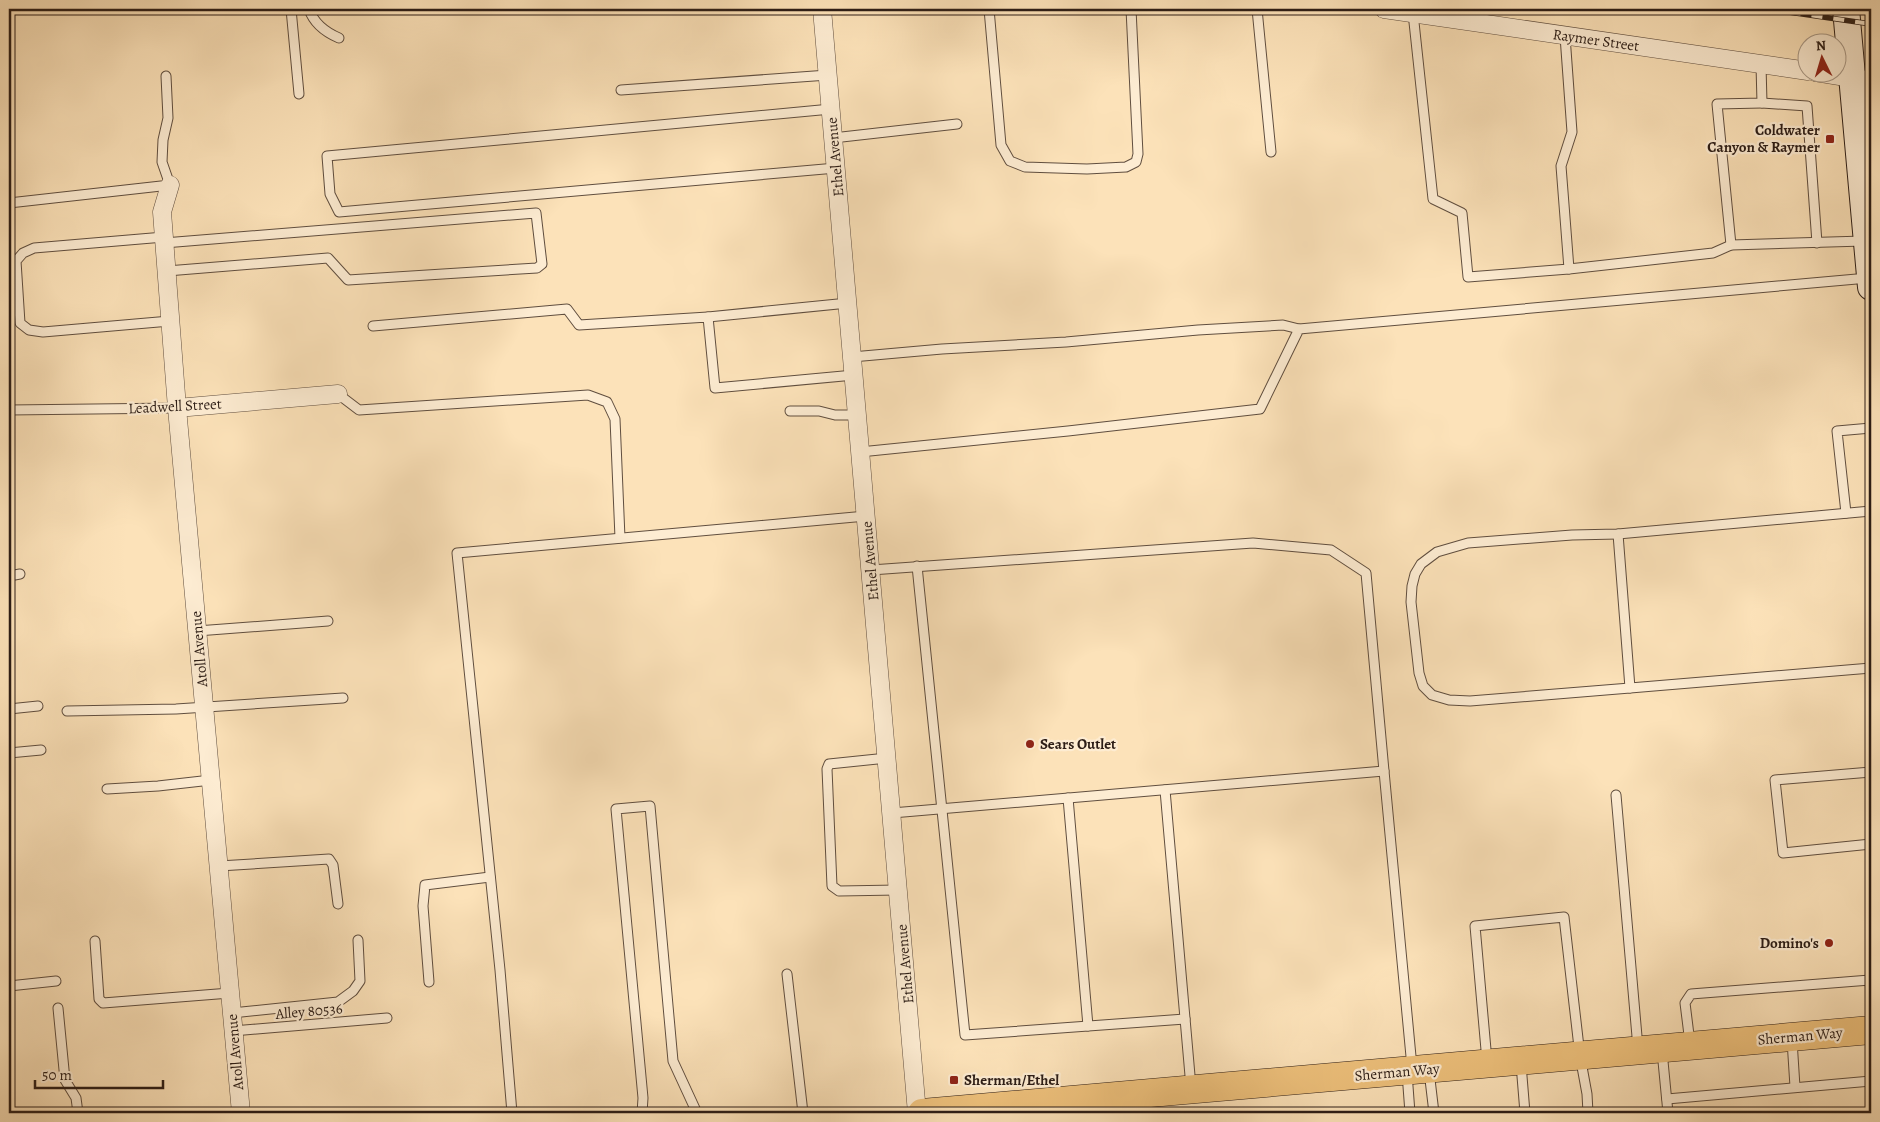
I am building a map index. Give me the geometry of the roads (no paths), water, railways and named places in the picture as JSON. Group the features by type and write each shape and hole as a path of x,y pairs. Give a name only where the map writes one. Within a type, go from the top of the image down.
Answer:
{"main road":[{"path":"1846,9 1862,80 1871,282"},
{"name":"Sherman Way","path":"922,1113 1096,1102 1191,1090 1871,1030"}],"street":[{"name":"Ethel Avenue","path":"822,9 917,1113"},
{"name":"Raymer Street","path":"1384,9 1798,71"},
{"path":"1848,78 1862,80"},
{"name":"Atoll Avenue","path":"170,185 162,212 170,321 241,1113"},
{"name":"Leadwell Street","path":"177,408 338,394"}],"lane":[{"path":"291,9 299,94"},
{"path":"309,9 317,24 328,33 339,38"},
{"path":"990,9 1001,145 1004,153 1010,161 1024,167 1087,169 1126,167 1136,162 1138,154 1131,9"},
{"path":"1257,9 1271,152"},
{"path":"1413,13 1433,199 1462,213 1468,277 1569,269 1713,253 1731,245 1816,243 1869,247"},
{"path":"1565,36 1572,132 1561,166 1569,269"},
{"path":"1761,65 1762,103"},
{"path":"621,90 828,75"},
{"path":"9,203 170,185 162,162 163,140 168,118 166,76"},
{"path":"1731,245 1717,104 1762,103 1807,106 1816,243"},
{"path":"831,109 327,156 327,165 330,194 339,212 836,168"},
{"path":"833,138 957,124"},
{"path":"167,271 328,258 348,280 537,268 542,264 538,217 536,213 532,213 34,248 23,253 16,261 20,323 28,330 44,332 170,321"},
{"path":"852,357 942,349 1066,342 1198,330 1283,325 1299,329 1871,282"},
{"path":"372,326 567,310 579,324 708,317 848,303"},
{"path":"708,317 716,388 854,375"},
{"path":"860,452 1260,409 1299,329"},
{"path":"338,394 359,410 588,395 607,402 615,419 620,538"},
{"name":"Leadwell Street","path":"10,411 177,408"},
{"path":"790,411 819,411 835,415 857,415"},
{"path":"1846,513 1838,431 1871,428"},
{"path":"1871,511 1618,534 1552,536 1455,546 1437,552 1421,564 1415,574 1411,602 1422,686 1432,695 1449,700 1470,701 1871,668"},
{"path":"512,1113 457,553 866,516"},
{"path":"1618,534 1630,688"},
{"path":"871,570 1253,543 1331,550 1366,573 1384,771 1416,1070 1410,1113"},
{"path":"917,566 965,1035 1185,1019"},
{"path":"9,576 20,574"},
{"path":"197,631 328,621"},
{"path":"66,710 176,709 343,698"},
{"path":"9,709 38,706"},
{"path":"9,753 41,750"},
{"path":"887,758 829,764 827,769 832,886 839,891 898,890"},
{"path":"892,813 1384,771"},
{"path":"1871,772 1775,780 1783,853 1871,844"},
{"path":"108,789 211,780"},
{"path":"1165,790 1191,1090"},
{"path":"1616,795 1650,1050 1667,1099 1668,1113"},
{"path":"1068,798 1088,1026"},
{"path":"642,1113 643,1098 616,809 650,806 673,1061 697,1113"},
{"path":"219,866 329,859 333,865 338,904"},
{"path":"429,982 423,901 425,885 490,877"},
{"path":"1487,1064 1475,926 1564,917 1588,1113"},
{"path":"232,1013 338,1002 353,991 360,982 358,940"},
{"path":"95,941 99,999 103,1003 230,993"},
{"path":"786,974 803,1113"},
{"path":"1690,1046 1686,1003 1691,994 1870,980 1871,996"},
{"path":"9,986 56,982"},
{"path":"58,1008 65,1080 76,1098 78,1113"},
{"name":"Alley 80536","path":"233,1031 387,1018"},
{"path":"1792,1037 1795,1087"},
{"path":"1521,1061 1525,1113"},
{"path":"1416,1070 1434,1113"},
{"path":"1667,1099 1871,1080"}],"railway":[{"path":"1768,9 1871,24"},
{"path":"1853,9 1871,11"}],"place":[{"name":"Coldwater Canyon & Raymer","path":"1830,139"},
{"name":"Sears Outlet","path":"1030,744"},
{"name":"Domino's","path":"1829,943"},
{"name":"Sherman/Ethel","path":"954,1080"}]}
